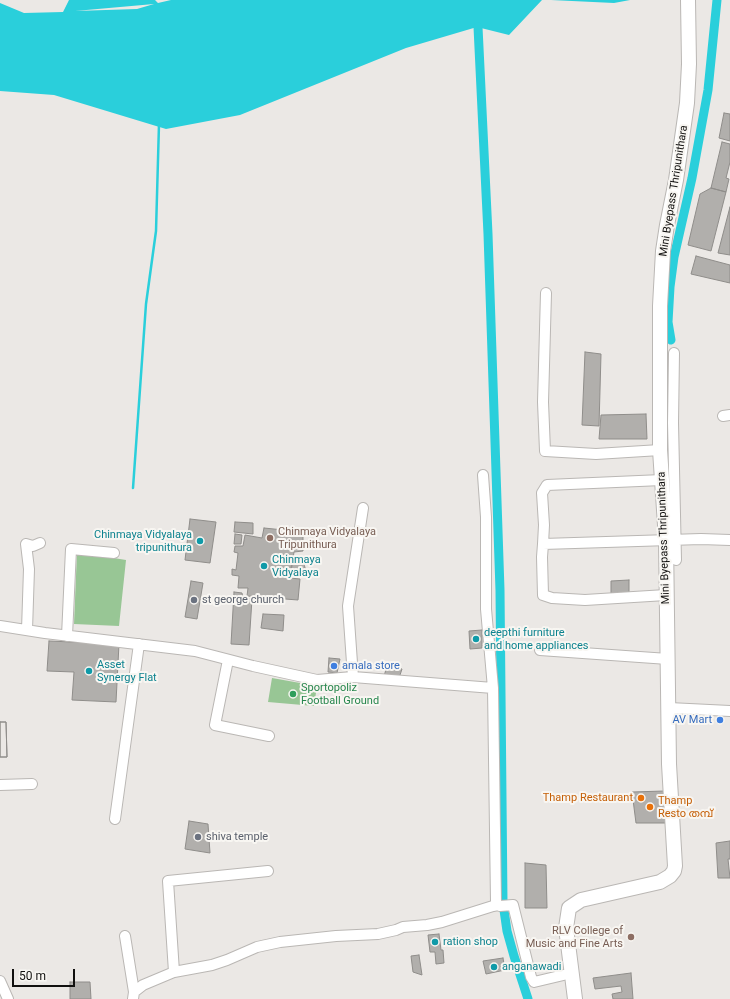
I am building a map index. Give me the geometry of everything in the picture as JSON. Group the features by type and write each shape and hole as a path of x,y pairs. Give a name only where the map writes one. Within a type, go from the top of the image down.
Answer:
{"main road":[{"name":"Mini Byepass Thripunithara","path":"575,999 566,928 569,908 581,900 660,882 670,876 674,871 676,857 669,764 666,595 671,540 666,475 660,450 660,306 666,225 676,180 687,103 689,64 688,0"}],"street":[{"path":"546,293 543,402 545,451 596,454 660,450"},
{"path":"666,595 585,600 552,598 543,595 542,557 544,525 542,493 547,485 666,475 674,353"},
{"path":"483,475 486,517 486,608 493,688 496,898 501,906"},
{"path":"353,677 348,606 363,508"},
{"path":"543,544 671,540 730,540"},
{"path":"671,540 676,560"},
{"path":"27,630 29,569 26,544 33,546 40,543"},
{"path":"67,636 71,549 114,553"},
{"path":"0,626 67,636 195,651 317,680 353,677 493,688"},
{"path":"115,819 139,644"},
{"path":"540,650 668,658"},
{"path":"228,660 215,725 269,736"},
{"path":"669,708 730,711"},
{"path":"0,785 32,784"},
{"path":"174,972 168,881 268,872"},
{"path":"133,996 143,985 174,972 212,965 257,947 336,936 378,934 403,927 442,922 493,906 513,905 531,977 534,982 572,973"},
{"path":"125,936 133,996"},
{"path":"0,982 8,999"}],"green space":[{"path":"77,552 126,560 119,626 74,624"},
{"name":"Sportopoliz Football Ground","path":"272,678 317,686 314,706 268,702"}],"water":[{"path":"69,0 155,0 158,3 171,0 542,0 509,35 477,27 406,48 240,115 166,129 54,95 0,91 0,3 24,13 63,12","holes":["154,4 137,9 75,11"]},
{"path":"551,0 630,0 614,3"}],"building":[{"path":"724,113 730,114 730,141 719,138"},
{"path":"722,142 730,144 730,162 726,178 729,179 726,192 711,188"},
{"path":"711,188 726,192 711,251 688,245 700,194"},
{"path":"730,207 730,255 718,253"},
{"path":"696,256 730,265 730,283 691,274"},
{"path":"585,352 601,354 599,426 582,425"},
{"path":"646,414 647,439 599,439 601,415"},
{"name":"Chinmaya Vidyalaya tripunithura","path":"190,519 216,522 210,563 185,560"},
{"name":"Chinmaya Vidyalaya","path":"235,522 253,523 253,534 234,532"},
{"name":"Chinmaya Vidyalaya","path":"264,528 303,532 303,551 294,552 290,578 300,579 298,600 247,596 248,588 238,588 239,576 232,575 232,569 236,570 238,553 234,552 235,546 243,546 245,535 262,538"},
{"name":"Chinmaya Vidyalaya","path":"235,534 242,535 241,544 234,544"},
{"name":"Chinmaya Vidyalaya","path":"298,561 303,563 305,568 303,573 298,575 293,573 291,568 293,563"},
{"path":"629,580 629,593 611,595 611,581"},
{"name":"st george church","path":"191,581 203,583 197,619 185,617"},
{"name":"Chinmaya Vidyalaya","path":"234,592 242,593 243,598 252,599 249,645 231,644"},
{"path":"263,614 284,615 283,631 261,628"},
{"name":"deepthi furniture and home appliances","path":"482,630 482,648 470,649 469,631"},
{"name":"Asset Synergy Flat","path":"49,641 119,644 116,702 72,700 74,672 47,671"},
{"name":"amala store","path":"329,658 340,659 337,673 328,672"},
{"path":"388,663 402,669 399,678 384,676"},
{"path":"0,722 6,722 7,757 0,757"},
{"path":"0,722 6,722 7,757 0,757"},
{"name":"Thamp Resto തമ്പ്","path":"664,791 667,823 636,823 632,792"},
{"name":"shiva temple","path":"189,821 208,824 210,853 185,849"},
{"path":"730,841 730,859 728,859 730,878 718,878 716,843"},
{"path":"525,863 546,865 547,908 525,908"},
{"name":"ration shop","path":"439,934 441,950 443,950 444,963 436,964 435,952 430,952 428,935"},
{"path":"419,955 422,975 413,972 411,956"},
{"name":"anganawadi","path":"503,958 505,970 486,974 483,961"},
{"path":"631,973 633,999 613,999 612,994 622,992 621,986 595,989 593,978"},
{"path":"70,982 90,982 91,999 70,999"}],"waterway":[{"path":"671,340 668,322 670,287 674,257 692,178 708,90 717,0"},
{"path":"478,27 488,234 500,590 503,903 507,931 528,999"},
{"path":"133,488 146,304 156,231 159,124"}],"place":[{"name":"Chinmaya Vidyalaya Tripunithura","path":"270,538"},
{"name":"Chinmaya Vidyalaya tripunithura","path":"200,541"},
{"name":"Chinmaya Vidyalaya","path":"264,566"},
{"name":"st george church","path":"194,600"},
{"name":"deepthi furniture and home appliances","path":"476,639"},
{"name":"amala store","path":"334,666"},
{"name":"Asset Synergy Flat","path":"89,671"},
{"name":"Sportopoliz Football Ground","path":"293,694"},
{"name":"AV Mart","path":"720,720"},
{"name":"Thamp Restaurant","path":"641,798"},
{"name":"Thamp Resto തമ്പ്","path":"650,807"},
{"name":"shiva temple","path":"198,837"},
{"name":"RLV College of Music and Fine Arts","path":"631,937"},
{"name":"ration shop","path":"435,942"},
{"name":"anganawadi","path":"494,967"}]}
